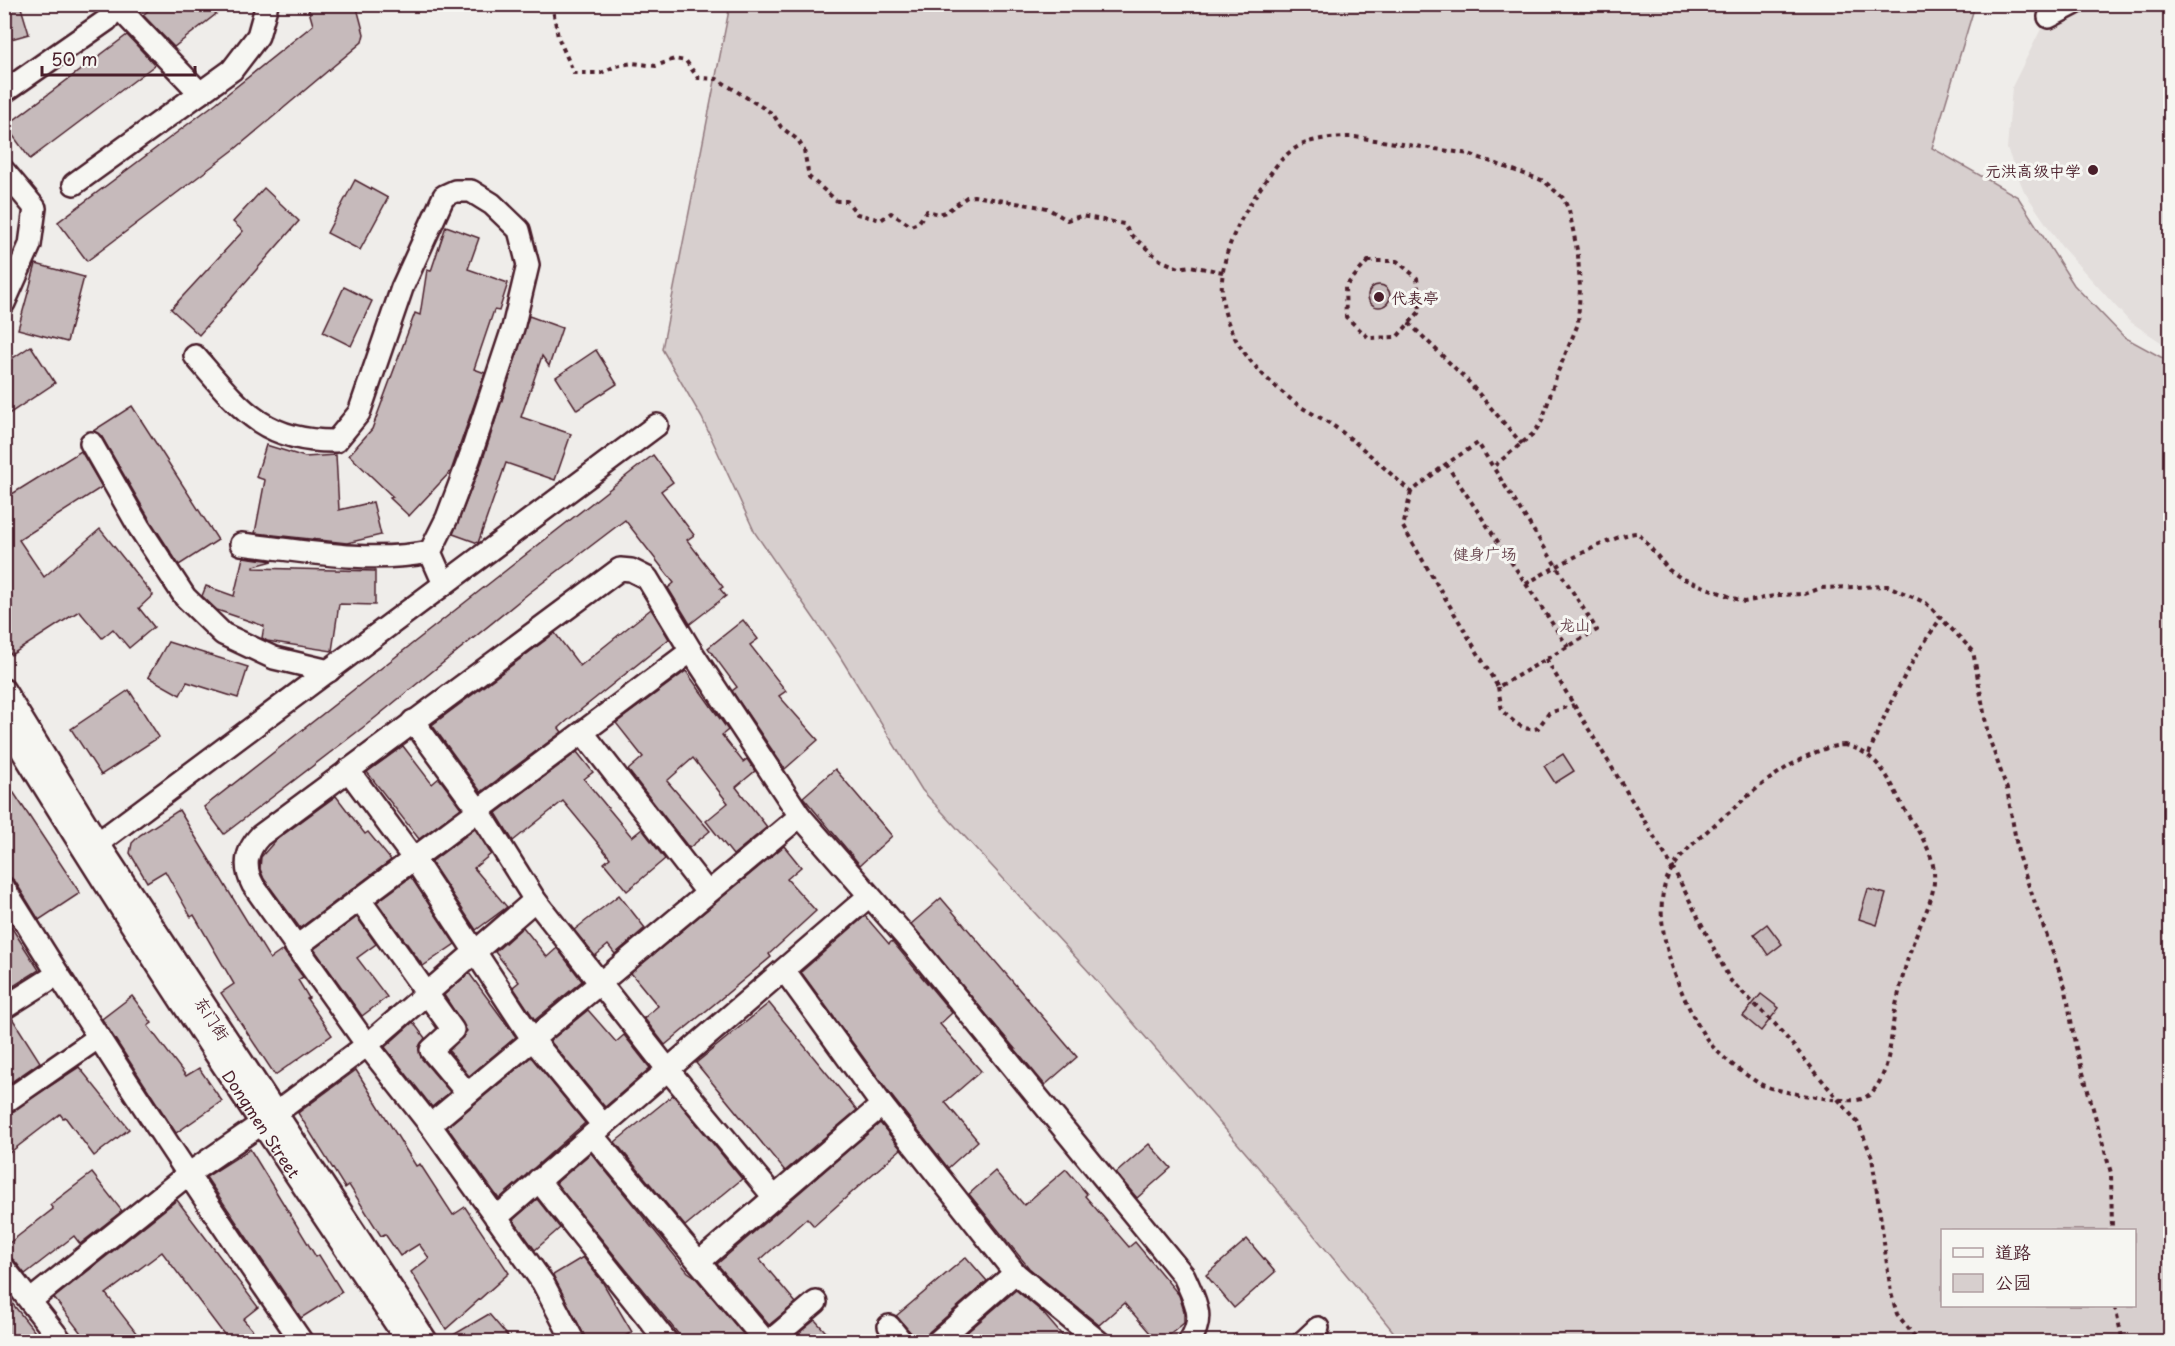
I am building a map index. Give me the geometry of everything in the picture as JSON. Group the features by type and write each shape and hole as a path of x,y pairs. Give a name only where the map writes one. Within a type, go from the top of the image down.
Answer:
{"street":[{"path":"74,184 232,70 258,36 267,4"},
{"path":"2049,17 2074,4"},
{"path":"4,92 107,20 118,5 200,93"},
{"path":"4,171 35,208 30,245 4,303"},
{"path":"195,356 238,406 267,428 306,442 336,441 359,413 402,288 444,196 455,191 471,191 492,204 519,230 528,265 513,328 470,457 447,518 430,552"},
{"path":"98,843 657,425"},
{"path":"91,443 139,527 185,597 223,634 274,658 329,671"},
{"path":"242,544 339,556 399,558 430,552"},
{"path":"430,552 444,584"},
{"path":"574,1341 543,1283 430,1125 367,1045 296,947 247,874 246,861 251,846 260,836 620,569 631,570 647,578 691,651 800,816 919,952 1184,1276 1198,1307 1197,1329 1189,1341"},
{"path":"296,947 691,651"},
{"name":"东门街","path":"4,690 268,1118 427,1341"},
{"name":"Dongmen Street","path":"4,721 81,848 268,1118 408,1341"},
{"path":"413,721 479,811 535,900 598,983 774,1197"},
{"path":"583,733 707,892"},
{"path":"348,770 414,859 534,1041 597,1130 699,1262 768,1341 816,1302"},
{"path":"430,1125 534,1041 598,983 800,816"},
{"path":"4,888 12,916 58,975 187,1175 302,1341"},
{"path":"496,1218 869,896"},
{"path":"360,900 453,1030 431,1050 467,1093"},
{"path":"30,1301 187,1175 367,1045 535,900"},
{"path":"784,970 882,1105 1015,1273 1099,1341"},
{"path":"4,1008 58,975"},
{"path":"4,1103 99,1037"},
{"path":"699,1262 882,1105"},
{"path":"538,1180 667,1341"},
{"path":"4,1268 62,1341"},
{"path":"937,1341 1015,1273"}],"path":[{"path":"552,4 558,37 574,73 601,73 616,66 633,63 657,66 674,59 686,61 698,78 717,79 773,114 781,127 798,140 810,179 837,201 847,201 857,214 881,220 891,213 911,226 918,223 927,211 939,214 946,212 970,196 1006,200 1051,209 1069,221 1081,216 1124,224 1131,235 1160,260 1179,268 1190,266 1223,272"},
{"path":"1411,492 1343,432 1307,412 1285,395 1241,352 1228,325 1222,292 1229,240 1274,169 1292,148 1317,139 1355,137 1422,149 1454,150 1544,181 1563,198 1574,229 1580,288 1579,314 1575,332 1557,374 1542,421 1522,444 1493,467"},
{"path":"1368,261 1397,261 1417,278 1420,311 1409,323 1397,337 1369,338 1346,317 1345,287 1368,261"},
{"path":"1409,323 1467,380 1522,444"},
{"path":"1498,687 1597,630 1478,443 1446,464 1411,492 1403,527 1498,687 1502,711 1520,726 1528,729 1538,728 1549,713 1574,705"},
{"path":"1446,464 1568,647"},
{"path":"1526,584 1556,565 1638,533 1669,570 1681,578 1744,602 1779,595 1805,594 1821,588 1848,589 1888,586 1926,603 1973,651 1988,735 2007,789 2019,858 2066,990 2075,1044 2111,1173 2112,1229"},
{"path":"1869,754 1881,722 1905,676 1941,618"},
{"path":"1546,659 1673,868 1730,980 1775,1024 1858,1123 1872,1157 1891,1293 1897,1314 1919,1341"},
{"path":"1834,746 1856,747 1869,754 1892,783 1903,808 1916,825 1932,861 1935,877 1932,898 1910,950 1900,986 1881,1078 1873,1092 1864,1098 1838,1098 1784,1091 1762,1085 1718,1052 1703,1034 1667,953 1663,912 1664,891 1673,868 1695,843 1764,782 1792,765 1834,746"},
{"path":"2115,1307 2123,1341"}],"shaded area":[{"name":"元洪高级中学","path":"2053,5 2170,5 2170,348 2129,321 2061,246 2024,191 2007,149 2012,87"}],"green space":[{"name":"龙山","path":"730,5 1975,5 1932,148 2018,197 2074,285 2124,337 2170,362 2170,1341 1401,1341 1258,1167 1090,973 922,790 839,655 755,533 702,418 662,349"}],"building":[{"path":"4,4 20,4 29,34 4,41"},
{"path":"156,4 229,4 174,47 143,15"},
{"path":"307,4 356,4 364,34 362,42 235,149 87,261 58,222 216,103 313,25"},
{"path":"127,35 155,65 30,159 6,126"},
{"path":"355,180 388,198 360,250 327,233"},
{"path":"264,188 299,221 199,335 171,309 243,231 233,222"},
{"path":"446,226 479,238 468,269 508,283 499,311 494,310 474,369 485,373 451,471 409,516 390,498 393,497 349,455 372,429 415,313 420,315 427,270 431,271"},
{"path":"36,264 84,277 67,342 18,329"},
{"name":"代表亭","path":"1379,285 1387,288 1390,296 1387,304 1379,307 1371,304 1368,296 1371,288"},
{"path":"344,287 372,301 351,346 323,332"},
{"path":"529,316 562,328 549,366 542,356 521,417 571,434 555,480 506,463 478,543 453,534 482,462"},
{"path":"31,346 55,383 4,417 4,364"},
{"path":"596,350 617,384 577,410 556,377"},
{"path":"132,406 218,540 179,565 102,437 93,431"},
{"path":"266,445 305,457 336,455 339,510 373,502 381,535 347,543 255,533 265,480 256,477"},
{"path":"81,451 102,487 19,540 44,577 100,529 153,595 139,608 154,627 129,648 113,629 102,638 79,611 11,655 4,645 4,499"},
{"path":"653,455 673,482 661,491 694,535 687,540 723,587 720,589 726,596 690,624 668,588 674,583 625,520 529,593 370,722 224,834 204,807"},
{"path":"243,557 273,561 254,566 254,568 375,571 375,605 339,604 332,651 267,641 262,638 264,626 217,610 202,596 206,586 234,596"},
{"path":"651,609 669,639 568,720 559,728 562,732 481,792 432,725 555,633 580,666"},
{"path":"743,620 758,639 750,645 786,691 779,696 818,740 785,769 732,691 737,687 708,648"},
{"path":"168,642 248,667 238,698 187,682 180,695 148,677"},
{"path":"686,671 728,730 722,735 743,762 747,759 755,771 736,787 767,827 733,855 706,821 728,803 693,758 667,781 710,831 689,848 628,770 643,757 616,723"},
{"path":"129,690 159,737 101,775 71,729"},
{"path":"403,746 432,784 439,778 461,808 419,839 367,772"},
{"path":"577,752 593,772 584,779 632,837 642,829 665,859 627,891 604,863 610,858 563,801 513,841 496,813"},
{"path":"1563,754 1574,771 1555,783 1544,766"},
{"path":"835,769 892,836 860,865 803,797"},
{"path":"4,778 80,893 39,920 15,881 4,874"},
{"path":"336,796 365,834 368,832 391,860 300,928 264,879 260,869 261,857 276,840"},
{"path":"179,810 270,959 283,950 303,977 298,980 309,998 307,999 332,1035 275,1075 221,993 234,984 194,915 191,917 165,871 147,882 130,853 132,843 140,835"},
{"path":"475,829 491,854 474,868 507,907 476,930 431,862"},
{"path":"784,846 801,867 787,879 816,911 769,954 771,957 665,1045 644,1018 658,1006 631,973"},
{"path":"411,877 455,944 423,966 377,902"},
{"path":"1868,889 1886,894 1877,925 1859,919"},
{"path":"619,895 645,928 615,954 608,945 595,956 574,930"},
{"path":"941,898 1077,1057 1045,1085 911,924"},
{"path":"4,916 39,970 4,992"},
{"path":"865,916 889,944 892,941 952,1013 940,1024 981,1071 945,1102 978,1141 948,1168 890,1094 801,972"},
{"path":"357,917 376,944 357,958 387,997 362,1016 314,949"},
{"path":"1767,924 1782,944 1768,955 1754,934"},
{"path":"523,927 547,957 557,948 582,981 535,1020 513,987 519,982 495,952"},
{"path":"469,973 516,1037 469,1076 449,1051 467,1031 444,995"},
{"path":"1761,994 1779,1008 1761,1031 1743,1016"},
{"path":"132,996 152,1023 148,1026 186,1076 199,1068 222,1101 176,1133 102,1019"},
{"path":"769,1003 857,1110 785,1171 696,1063"},
{"path":"588,1010 616,1042 624,1035 650,1068 605,1107 550,1041"},
{"path":"12,1018 40,1062 4,1087 4,1021"},
{"path":"413,1022 425,1038 419,1047 421,1058 450,1092 432,1107 385,1047"},
{"path":"531,1057 585,1123 499,1199 447,1127"},
{"path":"79,1067 129,1129 94,1156 65,1117 63,1118 60,1114 4,1157 4,1116"},
{"path":"356,1070 416,1166 420,1164 453,1215 465,1207 509,1273 446,1329 411,1272 429,1258 419,1244 400,1256 385,1234 381,1236 349,1185 345,1188 298,1113"},
{"path":"673,1095 742,1179 685,1226 615,1142"},
{"path":"880,1123 901,1149 814,1226 807,1218 760,1260 796,1303 769,1325 717,1264"},
{"path":"1149,1144 1171,1168 1137,1198 1116,1173"},
{"path":"250,1149 316,1257 319,1255 342,1292 301,1318 206,1177"},
{"path":"591,1153 688,1272 694,1276 749,1341 684,1341 556,1183"},
{"path":"1066,1169 1087,1194 1085,1196 1129,1247 1135,1242 1179,1295 1184,1311 1184,1323 1162,1341 1157,1341 1124,1303 1099,1325 1029,1268 969,1194 995,1171 1024,1205"},
{"path":"92,1173 122,1211 80,1244 74,1236 25,1274 14,1260 4,1256 4,1247 53,1209 50,1205"},
{"path":"537,1199 560,1228 535,1250 513,1220"},
{"path":"177,1200 258,1307 243,1319 262,1341 229,1341 162,1252 106,1294 137,1334 127,1341 87,1341 54,1298"},
{"path":"1247,1239 1275,1272 1234,1308 1206,1275"},
{"path":"583,1257 603,1283 632,1332 617,1341 587,1341 553,1275"},
{"path":"966,1257 987,1281 929,1332 925,1341 915,1341 912,1334 896,1316"},
{"path":"1016,1290 1042,1312 1067,1341 957,1341"},
{"path":"4,1293 42,1341 4,1341"},
{"path":"489,1314 512,1341 443,1341"},
{"path":"815,1320 834,1341 789,1341"}],"place":[{"name":"元洪高级中学","path":"2093,170"},
{"name":"代表亭","path":"1379,297"}],"park label":[{"name":"健身广场","path":"1485,553"}]}
